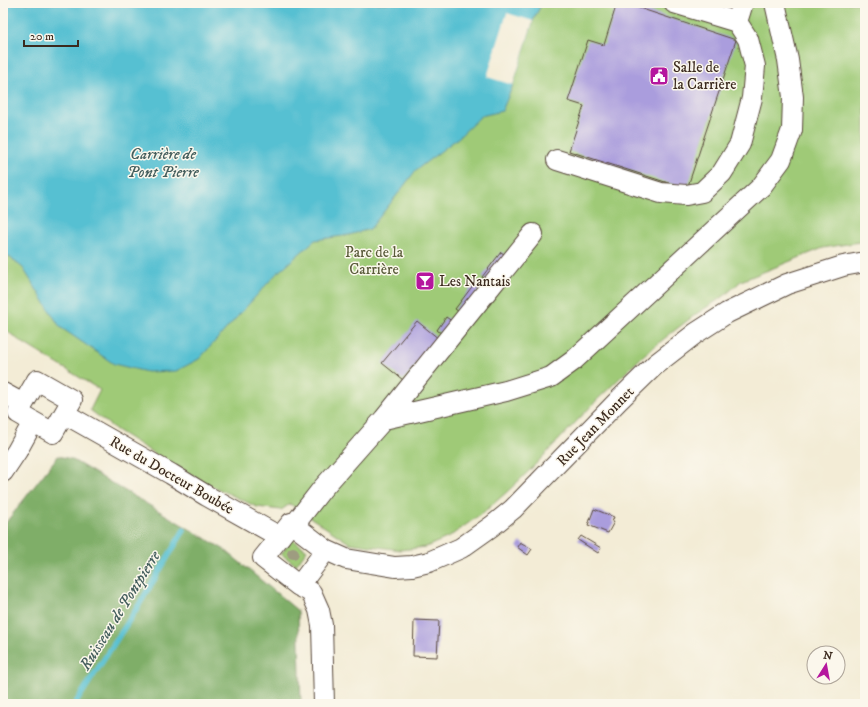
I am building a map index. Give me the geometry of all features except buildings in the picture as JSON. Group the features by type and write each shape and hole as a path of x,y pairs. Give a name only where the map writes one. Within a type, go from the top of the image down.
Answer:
{"street":[{"path":"557,160 661,193 686,195 702,192 722,173 740,144 752,98 755,66 748,39 737,22 674,3"},
{"path":"737,22 743,3"},
{"path":"384,419 506,391 551,377 574,361 761,186 781,160 792,130 793,97 788,60 775,3"},
{"path":"324,704 322,625 319,610 311,592 299,586 263,558 384,419 533,234"},
{"name":"Rue Jean Monnet","path":"287,531 346,559 395,567 412,566 429,562 461,548 513,509 656,364 696,333 727,313 787,284 843,266 865,262"},
{"path":"37,380 72,400 65,414 53,433 18,413 37,380"},
{"path":"3,393 23,404"},
{"name":"Rue du Docteur Boubée","path":"65,414 118,443 207,496 287,531"},
{"path":"3,472 17,451 33,422"},
{"path":"299,586 326,550"}],"green space":[{"name":"Parc de la Carrière","path":"3,3 865,3 865,241 823,248 741,281 724,296 696,314 645,354 598,399 508,491 484,512 449,537 426,547 400,550 349,543 290,504 281,510 257,507 208,484 158,456 115,429 90,410 100,390 20,341 3,328"},
{"path":"58,456 71,459 225,550 298,611 301,704 3,704 4,525"},
{"path":"292,539 307,550 296,565 281,554"}],"water":[{"name":"Carrière de Pont Pierre","path":"3,3 542,3 533,21 513,85 502,111 481,116 458,138 416,170 370,229 349,235 315,240 276,274 199,359 176,371 147,372 114,364 60,327 23,268 3,252"}],"pier":[{"path":"507,13 533,21 513,85 487,77"}],"waterway":[{"name":"Ruisseau de Pontpierre","path":"75,704 137,608 184,530"}],"place":[{"name":"Salle de la Carrière","path":"659,76"},
{"name":"Les Nantais","path":"425,281"}]}
